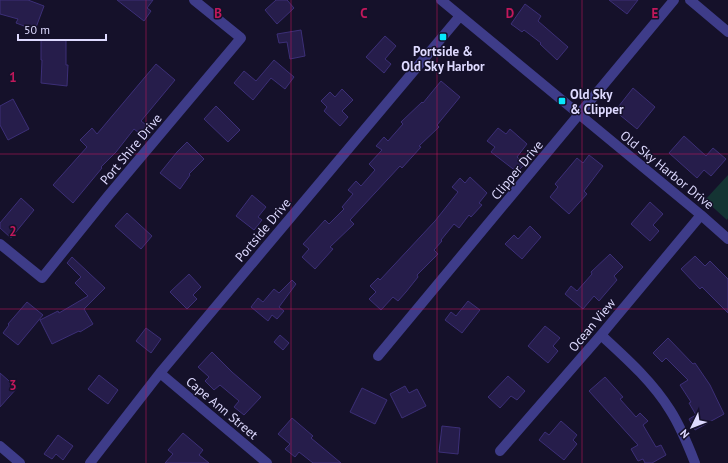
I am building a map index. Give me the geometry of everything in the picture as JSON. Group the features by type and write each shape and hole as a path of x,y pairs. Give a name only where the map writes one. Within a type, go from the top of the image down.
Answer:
{"street":[{"name":"Port Shire Drive","path":"0,244 42,278 108,196 241,38 194,0"},
{"name":"Old Sky Harbor Drive","path":"440,0 700,214 728,239"},
{"name":"Clipper Drive","path":"378,356 674,0"},
{"path":"690,0 728,32"},
{"name":"Portside Drive","path":"90,463 160,373 460,16"},
{"name":"Ocean View","path":"500,451 601,335 700,214"},
{"path":"601,335 635,366 665,403 682,431 695,463"},
{"name":"Cape Ann Street","path":"160,373 267,463"},
{"path":"0,446 20,463"}],"green space":[{"path":"728,175 728,218 727,220 705,200"}],"building":[{"path":"0,0 28,0 44,6 35,30 16,23 18,19 0,14"},
{"path":"117,0 153,0 147,8 151,11 144,21"},
{"path":"276,0 287,0 294,8 277,24 265,10"},
{"path":"609,0 638,0 627,14"},
{"path":"525,4 541,16 538,21 568,47 557,60 540,44 541,43 524,30 522,32 511,24"},
{"path":"301,30 305,56 290,59 287,42 279,43 277,34"},
{"path":"385,36 396,46 385,59 391,64 384,73 366,57"},
{"path":"41,40 66,40 66,65 68,65 67,86 41,83"},
{"path":"274,60 294,77 285,89 271,78 253,100 234,83 244,71 256,81"},
{"path":"156,64 175,80 141,121 150,128 143,136 134,129 116,152 101,167 102,168 73,203 53,185 87,147 80,140 92,128 97,134"},
{"path":"441,81 460,97 437,125 439,127 419,146 421,147 402,168 400,166 350,220 354,224 330,247 333,249 315,269 302,257 309,249 303,244 325,220 329,224 344,209 342,207 353,194 348,190 356,181 361,186 375,170 369,164 382,150 376,146 384,137 388,141 403,124 401,122 422,102 423,103"},
{"path":"633,88 655,107 637,129 615,111"},
{"path":"342,89 353,100 342,111 348,117 340,126 324,111 327,107 321,101 330,92 335,97"},
{"path":"13,99 29,129 8,140 0,125 0,106"},
{"path":"216,106 240,130 228,142 204,119"},
{"path":"498,128 506,134 510,129 527,144 517,157 525,164 517,172 491,152 495,147 487,141"},
{"path":"684,136 706,156 713,148 726,159 711,176 704,170 697,178 669,153"},
{"path":"187,142 204,159 189,174 190,175 180,189 160,173"},
{"path":"589,155 603,166 584,191 587,194 569,214 550,197 558,187 555,184 577,158 583,163"},
{"path":"470,177 487,193 479,203 482,205 471,217 469,215 459,228 454,224 434,250 438,254 417,275 418,277 406,292 398,301 393,297 381,310 369,299 376,292 370,286 378,278 380,280 435,221 458,192 452,187 460,178 465,183"},
{"path":"252,195 266,207 258,217 262,220 254,230 236,216"},
{"path":"21,198 34,210 11,238 0,228 0,223"},
{"path":"650,202 663,214 653,225 659,231 650,241 631,224"},
{"path":"127,213 152,236 141,249 115,226"},
{"path":"530,226 541,237 522,259 505,244 514,235 518,239"},
{"path":"610,254 623,267 614,276 617,280 599,301 594,296 583,309 565,294 571,286 577,291 592,274 591,272"},
{"path":"695,256 705,266 710,261 728,279 728,313 702,287 700,289 681,269"},
{"path":"72,257 105,288 84,309 93,324 80,332 79,331 52,344 40,320 58,311 59,313 88,296 75,283 81,277 67,263"},
{"path":"189,274 201,287 193,295 197,299 187,309 170,292"},
{"path":"292,280 296,284 279,307 284,311 277,319 272,315 268,321 251,307 258,298 263,302 274,289 279,293"},
{"path":"468,301 480,310 462,333 445,320 451,312 456,316"},
{"path":"27,302 43,315 18,345 3,333 9,325 8,324"},
{"path":"545,326 560,338 553,346 558,351 548,363 528,346"},
{"path":"146,328 161,339 151,353 136,341"},
{"path":"280,335 289,343 283,350 274,342"},
{"path":"668,338 693,364 695,363 710,385 724,414 695,430 689,419 696,415 689,403 691,402 680,385 688,380 666,358 662,362 653,353"},
{"path":"212,352 232,372 261,397 244,415 234,407 239,401 220,385 214,390 205,381 209,377 198,367"},
{"path":"0,373 17,388 0,407"},
{"path":"99,375 118,390 108,404 88,389"},
{"path":"508,376 525,391 517,400 511,396 500,408 488,397"},
{"path":"605,377 623,397 620,399 636,417 640,413 648,421 643,425 656,447 661,445 666,455 652,463 645,463 643,459 638,461 631,449 638,445 589,391"},
{"path":"405,386 409,393 417,389 426,406 402,418 390,394"},
{"path":"362,388 387,400 375,424 350,412"},
{"path":"292,418 313,436 311,438 341,463 313,463 299,452 295,457 285,449 290,444 278,434"},
{"path":"561,421 577,435 573,440 577,444 564,460 539,440 545,432 549,435"},
{"path":"442,426 460,428 458,454 439,452"},
{"path":"183,433 203,450 199,455 209,463 165,463 173,454 168,450"},
{"path":"58,435 73,446 63,460 56,454 52,459 44,454"}],"place":[{"name":"Portside & Old Sky Harbor","path":"443,37"},
{"name":"Old Sky & Clipper","path":"562,101"}]}
